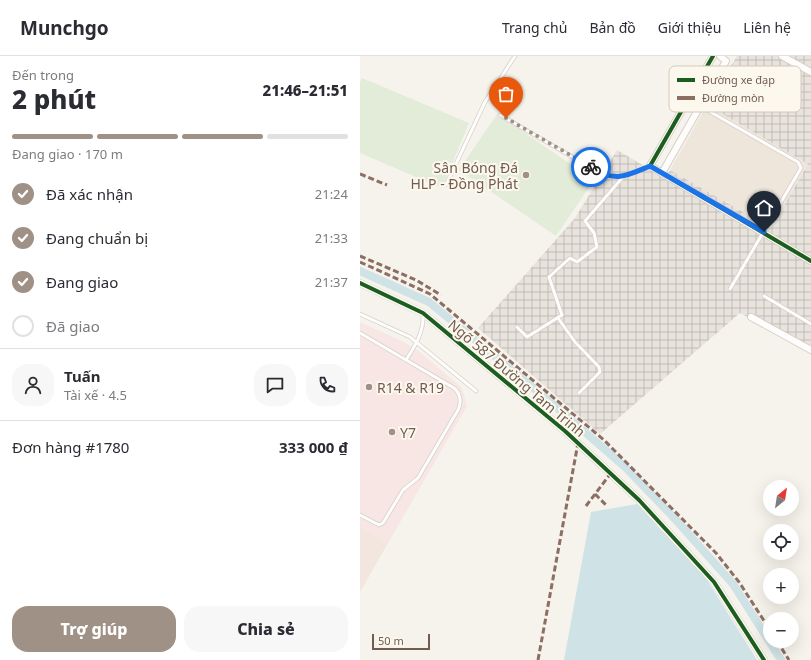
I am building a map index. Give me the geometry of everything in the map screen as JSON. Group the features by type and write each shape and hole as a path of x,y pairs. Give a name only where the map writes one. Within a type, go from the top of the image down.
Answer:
{"street":[{"path":"707,66 713,56"},
{"path":"720,56 726,61 723,66"},
{"path":"782,56 800,66"},
{"path":"801,66 811,72"},
{"path":"681,112 650,166 811,261"},
{"path":"662,173 697,112"},
{"name":"Ngõ 587 Đường Tam Trinh","path":"360,283 423,313 565,431 639,500 714,582 764,660"},
{"path":"751,317 811,350"}],"lane":[{"path":"446,185 485,102 515,56"},
{"path":"710,112 800,164 800,170 730,289"},
{"path":"500,115 600,173 623,177"},
{"path":"517,327 527,337 562,315 549,277 570,258 577,262 597,247 594,233 585,221 623,177 650,166"},
{"path":"764,296 811,324"},
{"path":"406,360 417,342 423,324 423,313"},
{"path":"360,314 417,342 476,391"},
{"path":"558,318 575,342 599,367 600,372 579,393"},
{"path":"360,333 457,391 460,406 421,475 403,490 383,523 379,525 375,524 360,515"}],"shaded area":[{"path":"737,56 811,56 811,352 740,313 600,434 478,328 575,218 617,150 665,178 670,170 771,228 808,164 719,112 801,112 801,66 731,66"},
{"path":"703,112 719,112 808,164 771,228 670,170"},
{"path":"360,322 404,342 421,353 462,388 467,406 388,543 360,527"},
{"path":"637,504 707,580 757,660 564,660 591,512"},
{"path":"360,527 388,543 360,592"}],"green space":[{"path":"362,78 469,123 442,188 360,153 360,82"},
{"name":"Sân Bóng Đá HLP - Đồng Phát","path":"497,114 594,180 556,236 459,170"}],"waterway":[{"path":"360,271 429,302 554,405 626,468 676,520 733,584 781,660"}],"marked path":[{"path":"360,174 387,185"},
{"path":"360,256 416,280 441,295"},
{"path":"360,262 430,294 604,440 716,553 739,582 763,619"},
{"path":"538,660 578,443"},
{"path":"586,506 611,473"},
{"path":"595,494 606,505"},
{"path":"781,648 789,660"}],"cycle path":[{"path":"707,66 713,56"},
{"path":"681,112 650,166 811,261"},
{"path":"360,283 423,313 565,431 639,500 714,582 764,660"}],"way so far":[{"path":"506,118 591,167"}],"place":[{"name":"Sân Bóng Đá HLP - Đồng Phát","path":"526,175"},
{"name":"R14 & R19","path":"369,387"},
{"name":"Y7","path":"392,432"}],"route":[{"path":"591,167 600,173 623,177 650,166 764,232"}]}
